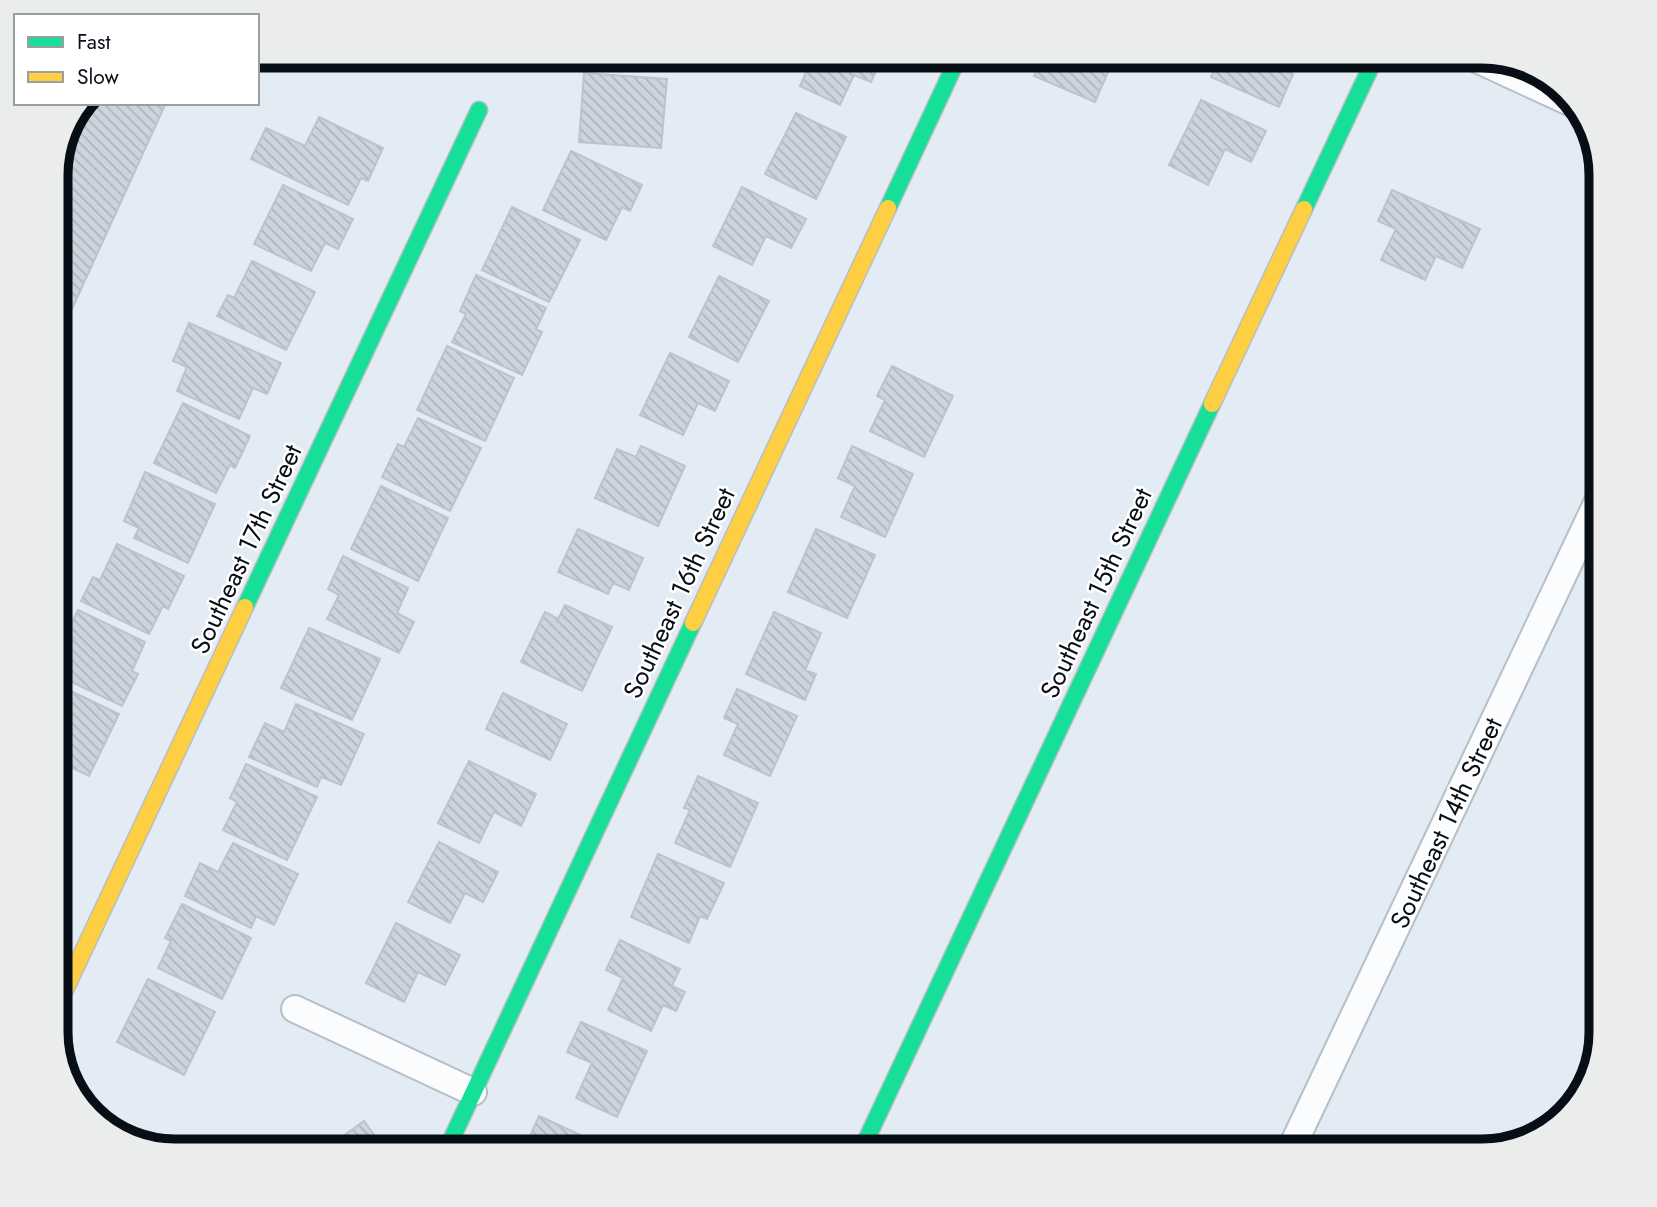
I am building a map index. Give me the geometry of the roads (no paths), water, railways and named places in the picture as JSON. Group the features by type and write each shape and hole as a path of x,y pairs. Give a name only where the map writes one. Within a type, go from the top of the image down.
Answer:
{"street":[{"name":"Southeast 16th Street","path":"452,1139 953,68"},
{"name":"Southeast 15th Street","path":"867,1139 1370,68"},
{"path":"1501,70 1550,93"},
{"name":"Southeast 17th Street","path":"68,983 479,110"},
{"name":"Southeast 14th Street","path":"1296,1139 1589,520"},
{"path":"295,1009 473,1093"}]}
